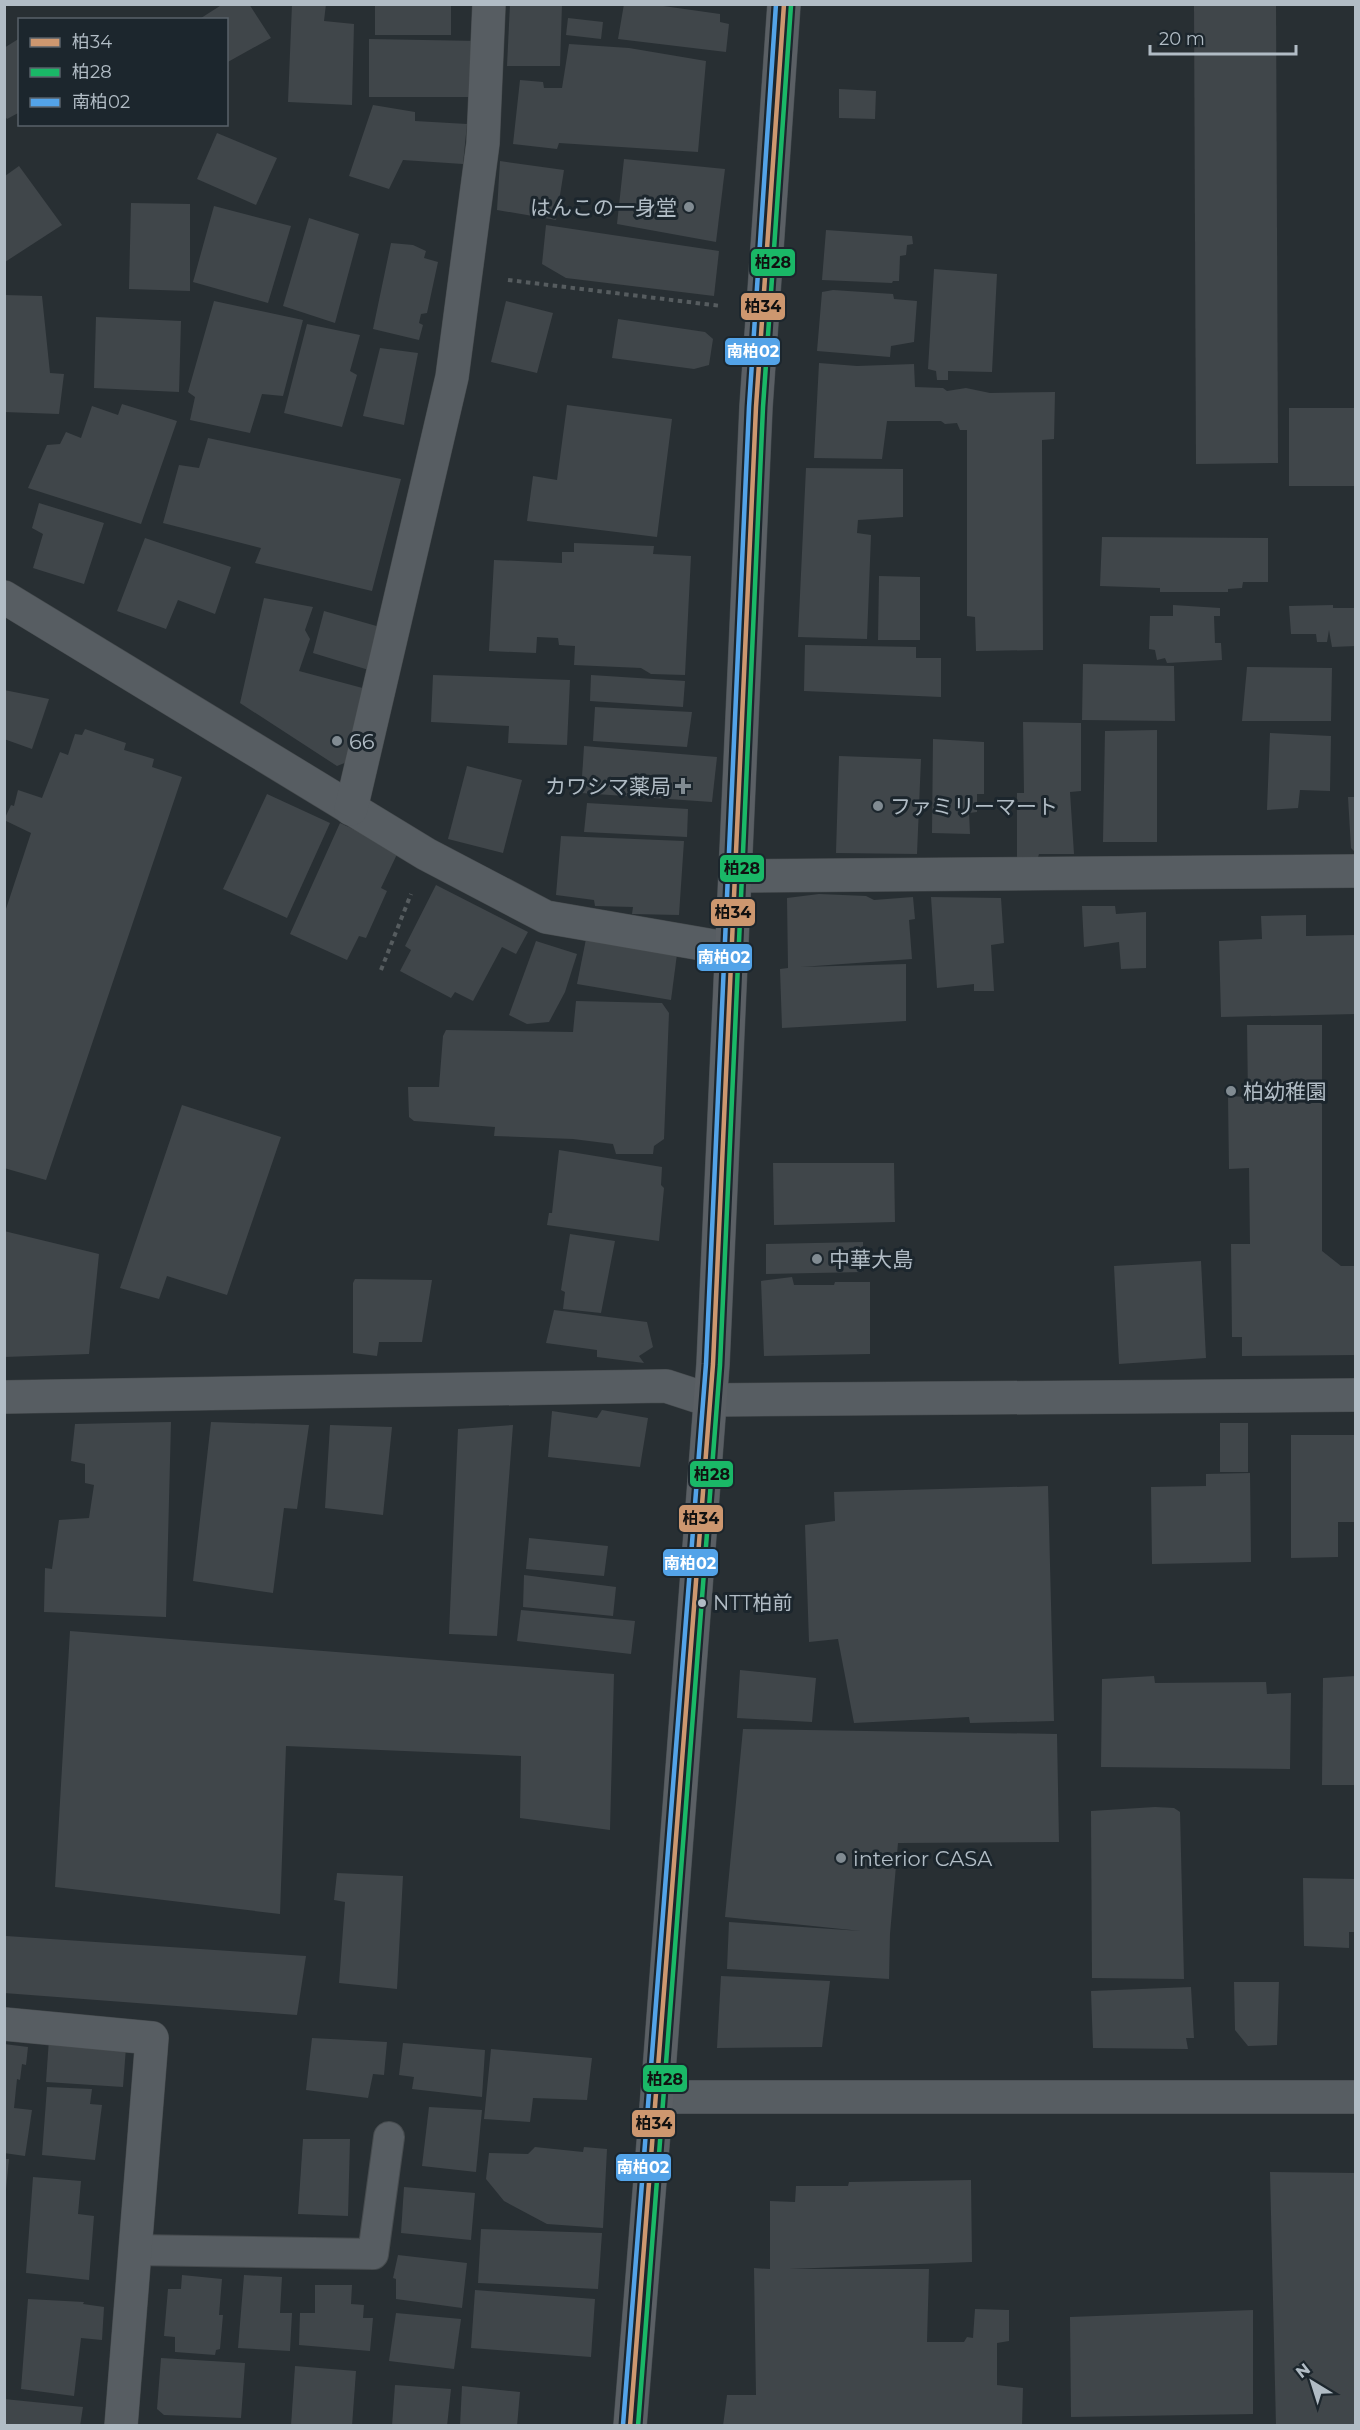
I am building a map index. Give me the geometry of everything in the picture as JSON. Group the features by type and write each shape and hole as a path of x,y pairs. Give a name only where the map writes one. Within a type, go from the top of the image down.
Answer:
{"main road":[{"path":"630,2426 709,1400 730,949 736,876 761,311 784,4"}],"street":[{"path":"351,808 452,377 483,144 489,4"},
{"path":"4,597 426,854 546,917 730,949"},
{"path":"736,876 1356,871"},
{"path":"4,1397 666,1386 709,1400 1356,1395"},
{"path":"4,2024 152,2038 121,2426"},
{"path":"657,2097 1356,2097"}],"lane":[{"path":"136,2250 373,2254 390,2137"}],"path":[{"path":"465,275 761,311"},
{"path":"381,970 426,854"}],"building":[{"path":"223,4 249,4 271,38 228,62 228,18 201,18"},
{"path":"292,4 326,4 324,21 354,24 352,105 288,102"},
{"path":"375,4 451,4 451,35 375,35"},
{"path":"510,4 562,4 560,66 507,66"},
{"path":"624,4 649,4 720,14 720,22 729,24 726,52 618,39"},
{"path":"1194,4 1276,4 1278,463 1196,464"},
{"path":"568,18 603,22 601,39 566,35"},
{"path":"18,39 18,113 7,119 4,115 4,48"},
{"path":"369,39 479,41 477,97 369,97"},
{"path":"569,44 629,48 706,61 698,152 559,143 557,149 513,144 520,80 543,82 544,88 562,88"},
{"path":"839,89 876,91 875,119 839,118"},
{"path":"373,105 415,112 415,121 467,124 463,164 403,160 389,189 349,176"},
{"path":"217,133 277,158 256,205 197,179"},
{"path":"624,159 725,169 716,242 617,224"},
{"path":"500,161 564,170 556,220 497,210"},
{"path":"19,166 62,225 5,262 5,176"},
{"path":"131,203 190,204 190,291 129,289"},
{"path":"214,206 291,226 268,303 193,282"},
{"path":"309,218 359,234 335,323 283,306"},
{"path":"546,225 719,251 714,296 566,278 542,264"},
{"path":"826,230 912,236 913,244 907,245 906,255 900,256 899,281 892,283 822,280"},
{"path":"391,243 413,245 426,251 424,258 438,262 427,313 421,314 419,323 423,325 419,340 373,329"},
{"path":"934,269 997,274 992,372 948,371 948,380 937,380 936,371 928,369"},
{"path":"833,290 893,294 894,299 917,301 914,342 891,346 890,357 817,351 822,292"},
{"path":"4,295 42,296 50,373 64,374 59,414 4,412"},
{"path":"214,301 303,320 283,396 262,394 250,433 190,420 195,397 188,392"},
{"path":"506,301 553,313 537,373 491,362"},
{"path":"96,317 181,321 179,392 94,388"},
{"path":"618,319 705,332 713,339 709,365 694,369 612,358"},
{"path":"307,324 360,335 350,371 357,375 342,427 284,413"},
{"path":"380,348 418,353 404,425 363,416"},
{"path":"819,363 857,366 914,364 915,387 943,388 947,391 966,388 990,393 1055,392 1054,439 1042,440 1043,650 976,651 975,617 967,616 967,430 960,430 957,423 945,424 941,421 887,421 882,459 814,458"},
{"path":"122,404 177,421 141,524 28,488 47,445 60,444 66,432 81,438 92,406 118,415"},
{"path":"567,405 672,419 657,537 527,521 533,476 557,480"},
{"path":"1289,408 1356,408 1356,486 1289,486"},
{"path":"208,438 401,479 372,591 255,563 261,548 163,523 179,465 199,468"},
{"path":"806,468 903,469 903,517 858,520 857,533 871,535 867,639 798,637"},
{"path":"39,503 104,523 84,584 33,568 43,534 32,528"},
{"path":"1102,537 1268,538 1268,582 1243,582 1242,588 1228,589 1228,592 1160,592 1160,588 1100,586"},
{"path":"145,538 231,567 215,614 178,600 166,629 117,611"},
{"path":"574,543 654,546 653,554 691,556 685,675 651,674 641,668 574,665 575,646 559,645 558,638 537,637 536,653 489,651 494,560 562,563 562,552 574,552"},
{"path":"879,576 920,577 920,640 878,640"},
{"path":"264,598 313,607 305,630 310,639 299,671 370,690 352,760 337,766 240,703"},
{"path":"1173,605 1220,608 1220,616 1214,616 1215,643 1221,643 1222,660 1167,663 1165,658 1157,660 1155,650 1149,649 1150,616 1173,616"},
{"path":"1333,605 1333,608 1356,608 1356,646 1332,647 1329,630 1327,642 1317,642 1316,634 1291,634 1289,606"},
{"path":"324,611 380,627 372,671 313,653"},
{"path":"805,645 916,647 916,658 941,658 941,697 804,691"},
{"path":"1083,664 1174,666 1175,721 1082,720"},
{"path":"1247,667 1332,668 1331,721 1242,721"},
{"path":"433,675 570,680 567,745 508,743 509,726 431,722"},
{"path":"591,675 685,681 683,707 590,701"},
{"path":"4,690 49,699 32,749 4,739"},
{"path":"595,707 692,712 687,747 593,741"},
{"path":"1023,722 1081,723 1081,791 1070,792 1074,854 1039,854 1038,857 1017,857 1017,793 1024,793"},
{"path":"85,729 126,743 124,750 154,759 152,767 182,777 46,1180 4,1168 4,915 31,833 4,820 11,805 14,806 18,790 42,798 60,752 68,755 75,734 82,735"},
{"path":"1157,730 1157,842 1103,842 1105,731"},
{"path":"1270,733 1331,736 1330,791 1300,790 1298,808 1267,810"},
{"path":"933,739 984,742 984,794 977,794 977,812 969,813 970,834 932,833"},
{"path":"584,746 717,757 712,802 581,793"},
{"name":"ファミリーマート","path":"839,756 921,759 917,854 836,853"},
{"path":"467,766 522,780 503,853 448,839"},
{"path":"267,794 330,823 287,918 223,889"},
{"path":"1348,797 1356,797 1356,853 1351,848"},
{"path":"587,803 688,809 687,837 584,832"},
{"path":"340,823 399,850 381,888 387,891 366,938 359,936 347,960 290,934"},
{"path":"561,836 684,841 679,915 632,914 633,907 595,906 594,900 556,895"},
{"path":"436,885 528,932 516,954 502,947 473,1001 455,992 451,998 400,971 411,950 405,946"},
{"path":"819,894 866,896 874,900 913,897 915,919 909,920 912,959 801,967 906,964 906,1021 782,1028 780,969 788,968 787,898"},
{"path":"931,897 1001,898 1004,943 991,945 994,991 974,991 974,984 937,988"},
{"path":"1082,906 1115,906 1116,914 1146,912 1146,968 1121,969 1119,942 1084,947"},
{"path":"1306,915 1306,936 1356,935 1356,1014 1221,1017 1219,941 1262,939 1261,916"},
{"path":"587,934 677,954 671,1000 577,984"},
{"path":"536,941 577,954 565,992 549,1022 527,1024 509,1015"},
{"path":"576,1001 662,1003 669,1013 664,1139 654,1146 653,1154 616,1154 613,1144 573,1139 494,1136 495,1127 414,1121 409,1117 408,1087 439,1087 443,1036 446,1030 573,1032"},
{"path":"1247,1025 1322,1025 1322,1251 1341,1266 1356,1266 1356,1355 1242,1356 1242,1337 1232,1337 1231,1244 1250,1244 1249,1168 1229,1169 1228,1096 1248,1097"},
{"path":"182,1105 281,1137 227,1295 167,1276 159,1299 120,1288"},
{"path":"559,1150 662,1167 661,1185 664,1188 659,1241 547,1225 549,1213 552,1213"},
{"path":"773,1163 894,1163 895,1222 774,1225"},
{"path":"4,1231 99,1254 89,1354 4,1357"},
{"path":"570,1234 615,1241 601,1313 563,1309 565,1292 561,1290"},
{"path":"863,1242 863,1272 766,1274 766,1244"},
{"path":"1201,1261 1206,1358 1119,1364 1114,1266"},
{"path":"792,1277 794,1285 870,1282 870,1354 764,1356 761,1281"},
{"path":"355,1279 432,1280 422,1342 379,1342 377,1356 353,1353 353,1283"},
{"path":"554,1310 647,1322 653,1347 639,1356 644,1363 597,1357 597,1350 546,1343"},
{"path":"602,1410 648,1418 640,1467 548,1457 552,1411 597,1418"},
{"path":"171,1422 166,1617 44,1612 45,1568 52,1569 59,1520 89,1518 94,1485 85,1483 85,1464 71,1461 75,1424"},
{"path":"211,1422 309,1425 297,1509 284,1508 273,1593 193,1581"},
{"path":"1220,1423 1248,1423 1248,1472 1220,1472"},
{"path":"330,1425 392,1427 383,1515 325,1508"},
{"path":"513,1425 497,1636 449,1634 458,1429"},
{"path":"1291,1435 1356,1435 1356,1522 1338,1522 1338,1557 1291,1558"},
{"path":"1250,1473 1251,1562 1152,1564 1151,1487 1206,1486 1206,1474"},
{"path":"1048,1486 1054,1721 970,1723 969,1717 854,1723 838,1639 809,1642 805,1525 835,1521 834,1492"},
{"path":"529,1538 608,1546 604,1576 526,1569"},
{"path":"524,1575 616,1587 613,1616 523,1607"},
{"path":"521,1610 635,1621 631,1654 517,1641"},
{"path":"70,1631 614,1674 610,1830 520,1818 521,1756 286,1746 280,1914 55,1887"},
{"path":"740,1670 816,1678 812,1722 737,1718"},
{"path":"1154,1676 1155,1683 1266,1682 1267,1694 1291,1693 1290,1769 1101,1767 1102,1679"},
{"path":"1356,1676 1356,1785 1322,1785 1323,1678"},
{"path":"743,1729 1057,1734 1059,1842 898,1843 890,1934 889,1979 727,1969 729,1922 861,1931 725,1917"},
{"path":"1174,1808 1180,1812 1184,1979 1092,1978 1091,1811"},
{"path":"337,1873 403,1876 397,1989 339,1983 345,1902 334,1900"},
{"path":"1303,1878 1356,1879 1356,1932 1349,1932 1349,1948 1304,1946"},
{"path":"6,1936 306,1956 297,2015 4,1993"},
{"path":"721,1976 830,1981 822,2047 717,2048"},
{"path":"1234,1982 1279,1982 1277,2045 1248,2046 1235,2030"},
{"path":"1191,1987 1194,2038 1186,2038 1188,2049 1093,2048 1091,1991"},
{"path":"312,2038 387,2042 384,2075 373,2074 368,2098 306,2090"},
{"path":"49,2039 126,2047 123,2087 46,2082"},
{"path":"403,2043 485,2050 482,2097 412,2089 414,2077 399,2075"},
{"path":"4,2044 28,2047 26,2065 22,2064 20,2080 17,2079 14,2108 32,2110 25,2156 4,2153"},
{"path":"491,2049 592,2058 587,2100 533,2098 530,2122 484,2119"},
{"path":"47,2087 92,2089 90,2104 102,2105 95,2160 42,2155"},
{"path":"429,2107 482,2110 476,2172 422,2166"},
{"path":"303,2139 350,2139 348,2216 298,2214"},
{"path":"535,2147 583,2152 584,2147 607,2149 603,2228 547,2224 504,2201 486,2179 489,2153 528,2154"},
{"path":"4,2159 9,2159 6,2189 4,2189"},
{"path":"1270,2172 1356,2173 1356,2426 1276,2426"},
{"path":"33,2177 81,2181 78,2214 94,2216 89,2280 26,2273"},
{"path":"971,2180 972,2262 789,2269 929,2269 927,2342 964,2342 967,2337 973,2338 975,2309 1009,2310 1009,2341 997,2343 997,2385 1023,2388 1022,2426 723,2426 727,2395 756,2395 754,2268 770,2269 770,2201 795,2202 796,2186 848,2186 849,2182"},
{"path":"404,2187 475,2193 471,2240 401,2233"},
{"path":"481,2229 602,2233 598,2289 478,2283"},
{"path":"398,2255 467,2263 462,2308 396,2299 396,2279 393,2278"},
{"path":"182,2275 222,2279 219,2315 223,2315 220,2349 216,2350 215,2355 175,2352 175,2337 164,2336 168,2289 181,2289"},
{"path":"244,2275 282,2277 280,2313 292,2313 290,2351 238,2348"},
{"path":"315,2285 352,2285 351,2304 364,2305 363,2318 373,2318 370,2351 299,2345 300,2313 315,2313"},
{"path":"475,2290 595,2299 591,2357 471,2348"},
{"path":"28,2299 84,2302 83,2304 104,2307 102,2340 81,2338 74,2396 21,2389"},
{"path":"1253,2310 1253,2414 1071,2417 1070,2317"},
{"path":"396,2313 461,2319 454,2369 389,2361"},
{"path":"161,2358 245,2363 241,2418 164,2415 157,2409"},
{"path":"295,2366 356,2371 352,2426 291,2426"},
{"path":"395,2385 451,2389 447,2426 392,2426"},
{"path":"462,2386 520,2392 517,2426 460,2426"},
{"path":"4,2399 83,2407 80,2426 4,2426"}],"transit line":[{"name":"南柏02","path":"623,2425 706,1364 749,407 776,4"},
{"name":"柏34","path":"630,2426 713,1364 756,407 784,4"},
{"name":"柏28","path":"638,2426 720,1365 763,407 791,5"}],"place":[{"name":"はんこの一身堂","path":"689,207"},
{"name":"66","path":"337,741"},
{"name":"カワシマ薬局","path":"683,786"},
{"name":"ファミリーマート","path":"878,806"},
{"name":"柏幼稚園","path":"1231,1091"},
{"name":"中華大島","path":"817,1259"},
{"name":"NTT柏前","path":"702,1603"},
{"name":"interior CASA","path":"841,1858"}]}
